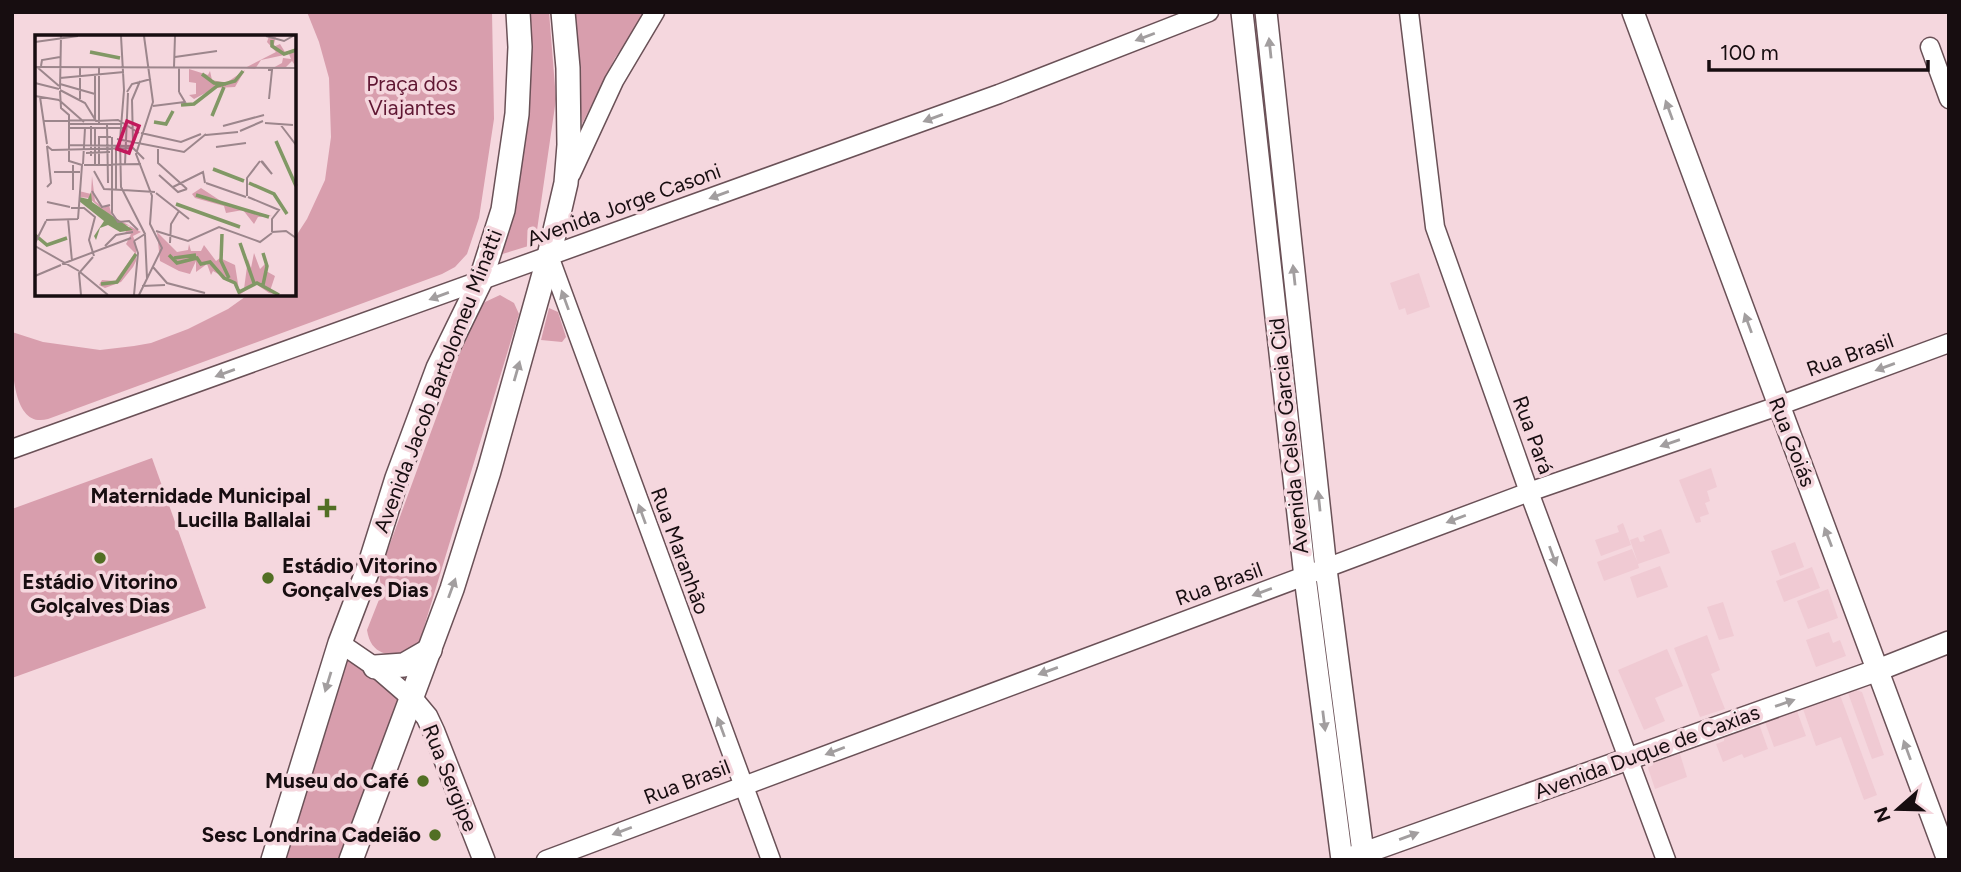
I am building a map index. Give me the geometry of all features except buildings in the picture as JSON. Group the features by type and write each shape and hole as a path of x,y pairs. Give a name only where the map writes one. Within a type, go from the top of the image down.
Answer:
{"main road":[{"name":"Avenida Jacob Bartolomeu Minatti","path":"273,860 340,643 369,567 397,478 438,368 480,282 503,210 515,128 520,47 518,12"},
{"path":"351,860 430,650 489,471 549,256 566,183 569,145 564,12"},
{"name":"Avenida Celso Garcia Cid","path":"1242,12 1320,692 1331,775 1353,858"},
{"name":"Avenida Celso Garcia Cid","path":"1266,12 1325,569 1352,772 1353,858"},
{"name":"Rua Goiás","path":"1636,16 1948,860"},
{"path":"1258,153 1281,157"},
{"path":"1264,210 1286,208"},
{"path":"1286,410 1310,408"},
{"name":"Avenida Duque de Caxias","path":"1353,858 1878,670 1949,642"},
{"path":"375,667 404,665 430,650"},
{"path":"1320,692 1341,688"},
{"name":"Rua Sergipe","path":"412,699 434,732 484,860"},
{"path":"1331,775 1352,772"}],"street":[{"path":"566,183 614,81 655,12"},
{"name":"Avenida Jorge Casoni","path":"12,449 999,94 1209,12"},
{"name":"Rua Pará","path":"1409,12 1435,228 1529,492 1666,860"},
{"path":"1930,47 1949,99"},
{"name":"Rua Maranhão","path":"549,256 771,860"},
{"name":"Rua Brasil","path":"546,860 1529,492 1778,406 1949,343"},
{"path":"340,643 375,667 412,699"}],"shaded area":[{"path":"1419,273 1430,307 1407,315 1405,308 1399,310 1390,283"},
{"path":"1711,468 1717,487 1707,491 1710,501 1705,503 1709,514 1700,517 1701,522 1696,523 1679,480"},
{"path":"1623,523 1631,545 1601,556 1595,540 1619,532 1617,526"},
{"path":"1661,529 1670,553 1638,564 1639,568 1604,581 1597,562 1632,549 1638,563 1630,540 1638,537 1640,542 1645,541 1643,536"},
{"path":"1795,542 1804,567 1780,576 1771,551"},
{"path":"1660,566 1668,587 1637,598 1630,577"},
{"path":"1812,567 1820,588 1784,602 1776,581"},
{"path":"1828,589 1838,618 1808,629 1797,601"},
{"path":"1723,602 1734,636 1719,640 1707,607"},
{"path":"1829,632 1833,643 1840,640 1846,656 1816,667 1806,640"},
{"path":"1707,635 1720,670 1711,674 1725,709 1700,717 1674,648"},
{"path":"1667,649 1683,686 1655,698 1665,721 1644,730 1618,670"},
{"path":"1856,690 1862,692 1884,755 1872,759 1848,693"},
{"path":"1840,695 1877,795 1864,800 1841,737 1816,746 1803,709"},
{"path":"1797,711 1806,736 1774,747 1765,722"},
{"path":"1759,724 1768,749 1744,758 1742,754 1723,762 1716,744"},
{"path":"1680,754 1687,777 1655,789 1649,764"}],"green space":[{"name":"Praça dos Viajantes","path":"307,12 492,12 494,119 479,218 467,254 455,267 442,274 48,419 35,419 26,413 15,388 12,332 43,342 100,350 134,346 151,343 188,329 228,309 246,296 296,296 296,236 325,180 331,137 329,78"},
{"path":"530,12 549,12 556,99 535,244 499,255 526,139"},
{"path":"572,12 648,12 615,58 582,124"},
{"path":"500,295 514,303 519,314 418,647 410,656 382,652 372,645 367,630 382,592 379,574 473,317 485,302"},
{"path":"549,308 558,312 566,337 562,342 541,340"},
{"name":"Estádio Vitorino Golçalves Dias","path":"152,458 206,608 12,678 12,509"},
{"path":"346,655 400,700 345,860 275,860"}],"place":[{"name":"Maternidade Municipal Lucilla Ballalai","path":"327,508"},
{"name":"Estádio Vitorino Golçalves Dias","path":"100,558"},
{"name":"Estádio Vitorino Gonçalves Dias","path":"268,578"},
{"name":"Museu do Café","path":"423,781"},
{"name":"Sesc Londrina Cadeião","path":"435,835"}]}
